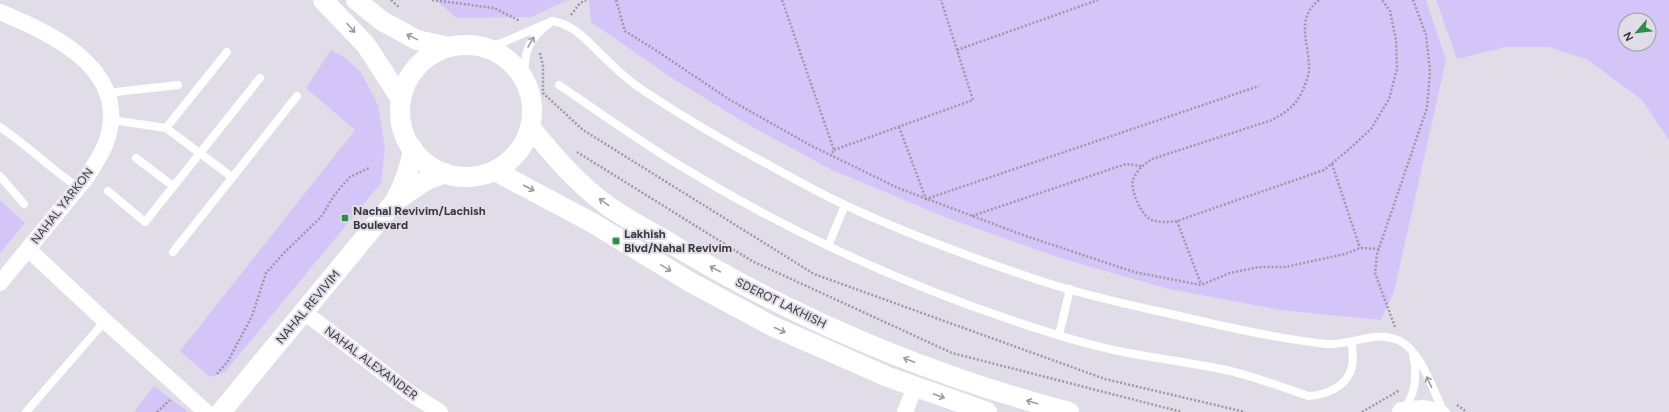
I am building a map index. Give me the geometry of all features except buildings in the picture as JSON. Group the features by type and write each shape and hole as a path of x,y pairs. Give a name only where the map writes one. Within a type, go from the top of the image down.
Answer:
{"street":[{"path":"323,0 366,45 401,99"},
{"path":"356,0 382,21 417,40 449,47"},
{"name":"NAHAL YARKON","path":"0,12 54,37 79,54 93,69 103,84 111,105 112,120 107,140 99,158 79,188 0,282"},
{"path":"470,45 485,48 500,54 508,60 524,80 532,102 528,135 520,150 508,162 495,171 470,177 453,176 445,173 427,163 413,149 403,128 400,113 401,99 406,84 415,69 430,55 449,47 470,45"},
{"name":"SDEROT LAKHISH","path":"530,127 562,167 604,203 701,262 769,298 903,358 987,388 1069,412"},
{"name":"NAHAL REVIVIM","path":"221,412 395,201 405,182 413,149"},
{"name":"SDEROT LAKHISH","path":"495,171 591,222 690,282 752,316 815,346 915,387 987,412"},
{"name":"NAHAL REVIVIM","path":"395,201 425,182 445,173"},
{"path":"28,249 206,412"},
{"name":"NAHAL ALEXANDER","path":"304,312 410,393 440,412"},
{"path":"905,412 915,387"},
{"path":"1402,412 1422,410 1435,412"}],"lane":[{"path":"524,80 524,62 528,49 537,32 552,21"},
{"path":"485,48 504,42 552,21 564,23 579,33 606,60 634,84 669,108 716,136 845,205 968,256 1035,280 1070,290 1233,329 1328,344 1352,342 1384,335 1401,341 1413,351 1421,364 1442,408 1446,412"},
{"path":"166,128 227,52"},
{"path":"108,191 145,222 173,186 201,154 260,78"},
{"path":"107,93 178,85"},
{"path":"559,85 678,165 828,246 955,300 1059,335 1127,353 1226,370 1308,396 1320,395 1332,391 1344,381 1350,373 1352,365 1352,342"},
{"path":"173,252 297,96"},
{"path":"112,120 166,128 232,177"},
{"path":"0,127 36,154 58,174 79,188"},
{"path":"136,158 173,186"},
{"path":"0,176 24,204"},
{"path":"828,246 845,205"},
{"path":"1059,335 1070,290"},
{"path":"26,412 105,321"},
{"path":"1402,412 1410,401 1414,386 1415,374 1413,351"}],"path":[{"path":"564,23 580,3 586,0"},
{"path":"616,0 624,31 654,49 730,100 831,156 898,188 926,199 1023,235 1134,272 1201,285 1230,273 1259,267 1285,267 1345,254 1360,248 1379,248"},
{"path":"782,0 834,150"},
{"path":"831,156 834,150 973,100 941,0"},
{"path":"957,50 1098,0"},
{"path":"1319,0 1314,4 1305,18 1309,72 1304,89 1296,103 1286,112 1272,120 1152,159 1142,166 1133,180 1134,192 1140,208 1150,220 1164,223 1177,221 1324,170 1371,129 1389,99 1397,69 1396,40 1390,11 1382,0"},
{"path":"1401,341 1375,273 1379,248 1427,108 1430,72 1426,35 1413,0"},
{"path":"926,199 1259,86"},
{"path":"898,127 926,199"},
{"path":"550,151 566,145 752,261 952,353 1182,412"},
{"path":"972,216 1126,164 1142,166"},
{"path":"1332,164 1360,248"},
{"path":"217,374 228,361 252,316 266,273 321,217 335,194 350,177 369,168"},
{"path":"1177,221 1201,285"}],"shaded area":[{"path":"435,0 568,0 531,17 457,18"},
{"path":"589,0 1426,0 1446,60 1394,292 1381,320 1281,310 1169,289 1063,259 950,219 832,170 747,124 672,78 591,22"},
{"path":"1436,0 1669,0 1669,140 1642,100 1588,60 1549,47 1506,47 1457,59"},
{"path":"331,50 344,57 361,72 378,105 385,149 381,183 225,372 210,377 180,351 355,130 306,88"},
{"path":"0,200 25,223 0,253"},
{"path":"154,386 187,411 187,412 134,412"}],"place":[{"name":"Nachal Revivim/Lachish Boulevard","path":"345,218"},
{"name":"Lakhish Blvd/Nahal Revivim","path":"616,241"}]}
